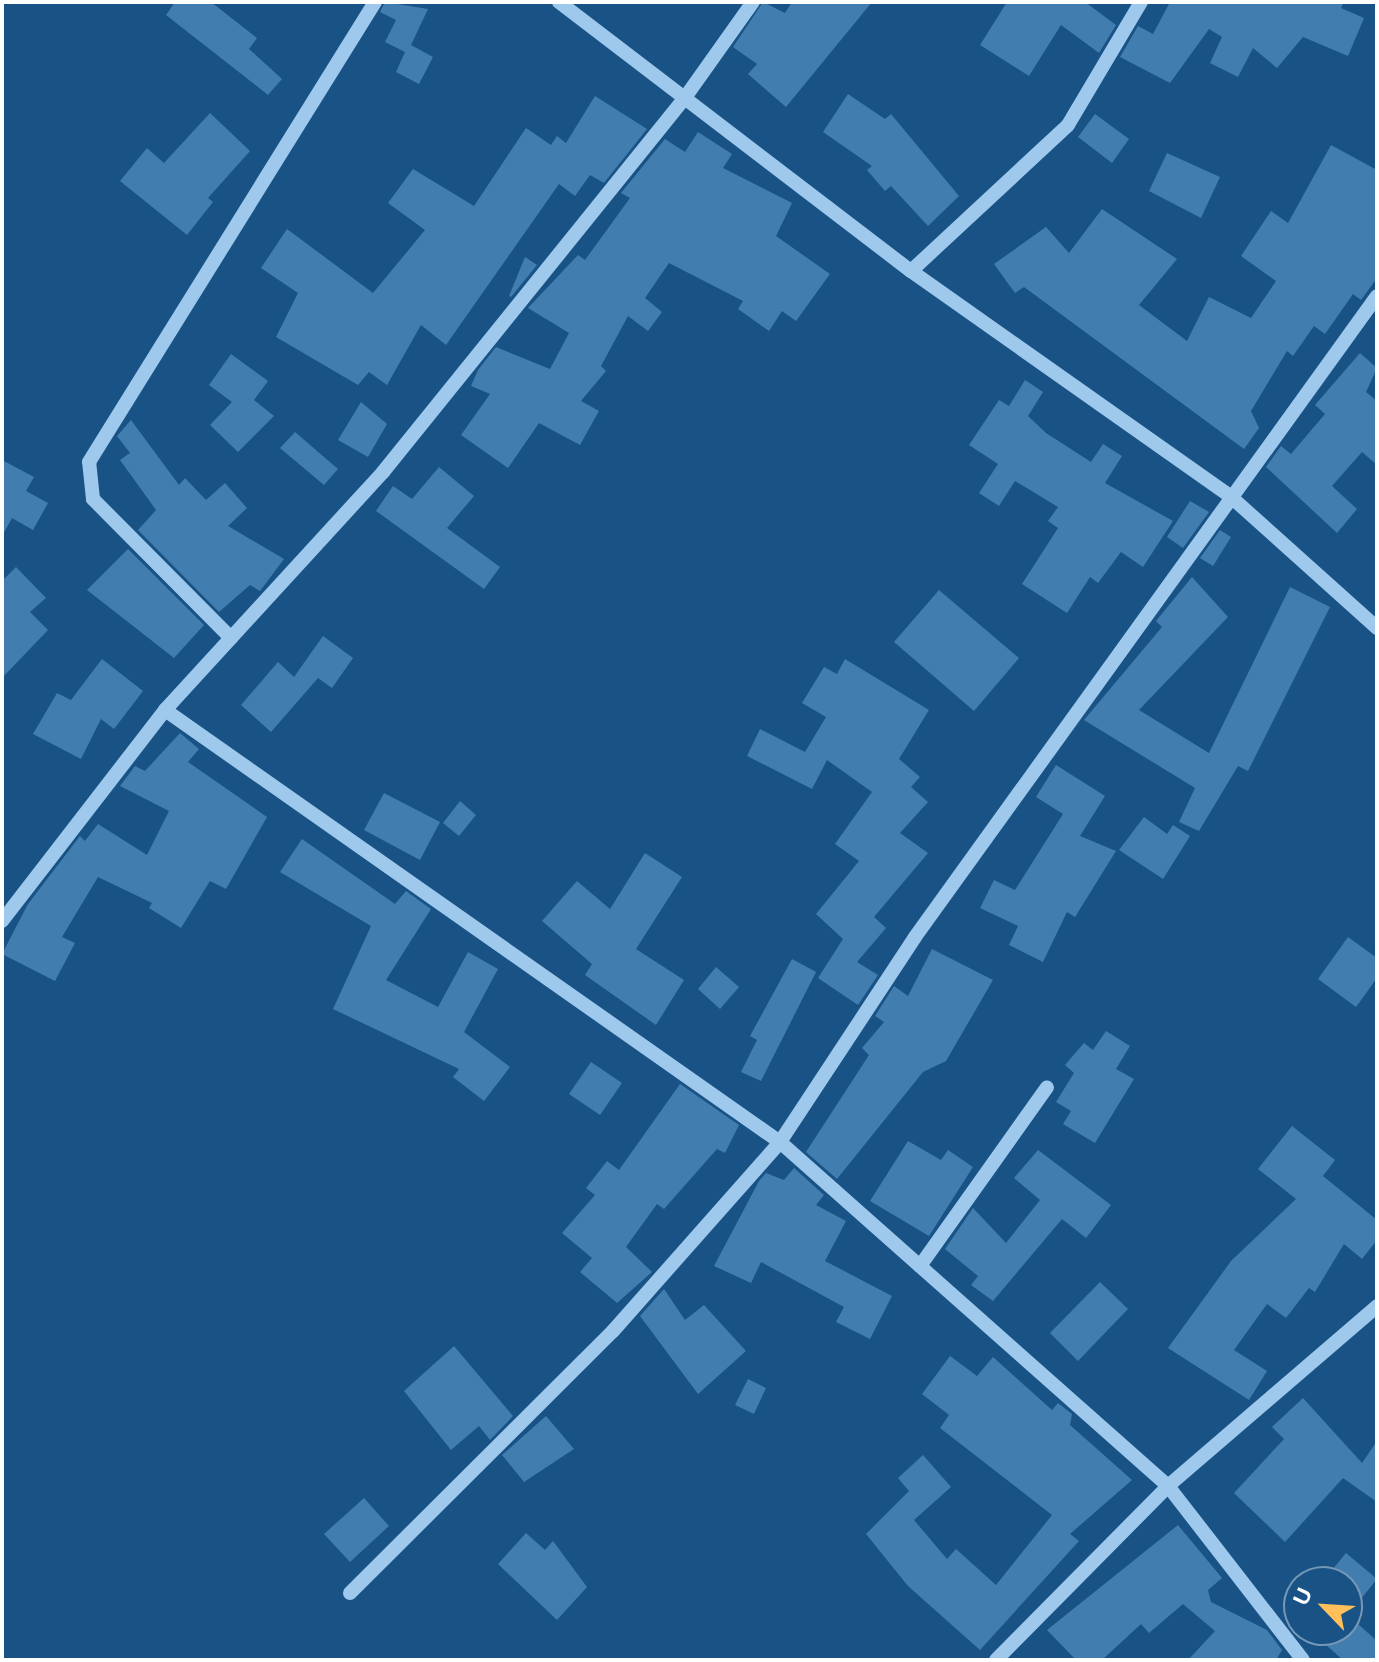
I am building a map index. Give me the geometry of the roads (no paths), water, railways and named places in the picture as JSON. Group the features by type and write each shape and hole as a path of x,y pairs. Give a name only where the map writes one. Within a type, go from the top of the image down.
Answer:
{"street":[{"path":"231,638 93,499 89,462 375,2"},
{"path":"559,2 911,271 1230,496 1377,628"},
{"path":"2,921 165,710 383,472 684,99 753,2"},
{"path":"911,271 1068,125 1141,2"},
{"path":"350,1593 613,1331 780,1142 915,937 1377,296"},
{"path":"165,710 780,1142 1168,1486 1303,1660"},
{"path":"920,1266 1047,1087"},
{"path":"996,1660 1168,1486 1377,1306"}]}
